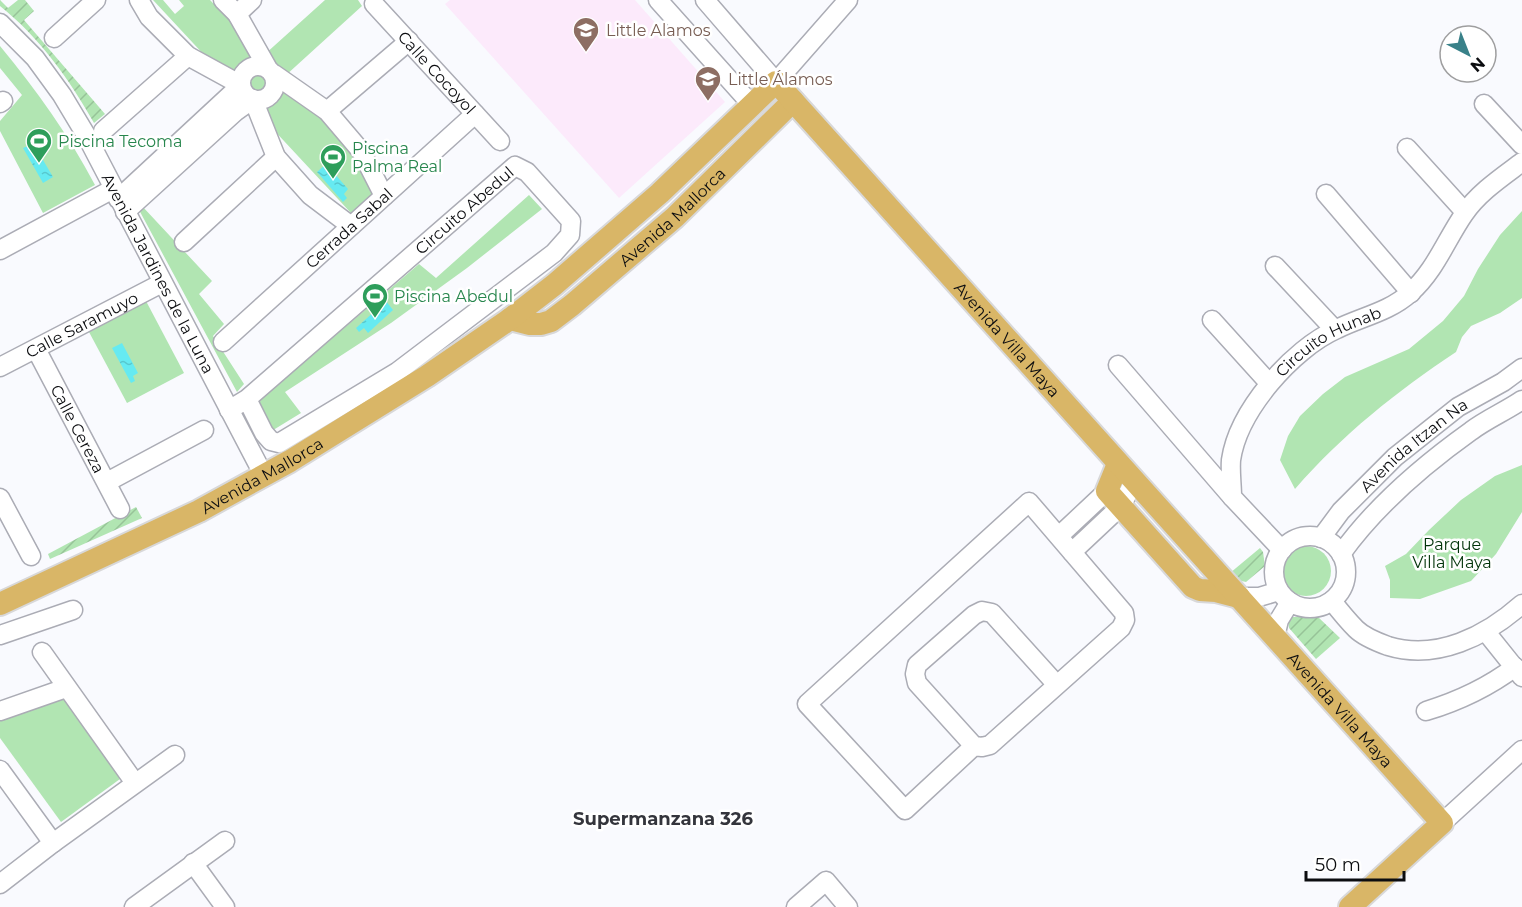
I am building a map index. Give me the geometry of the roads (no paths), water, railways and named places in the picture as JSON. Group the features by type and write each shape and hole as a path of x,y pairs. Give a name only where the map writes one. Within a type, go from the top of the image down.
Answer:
{"main road":[{"name":"Avenida Mallorca","path":"0,604 198,511 264,476 427,376 554,285 660,193 776,82"},
{"name":"Avenida Villa Maya","path":"776,82 1442,823"},
{"name":"Avenida Mallorca","path":"510,318 530,324 541,324 551,321 572,305 675,217 793,101"},
{"path":"1118,464 1114,498 1193,587 1239,597"},
{"path":"1350,907 1442,823"}],"street":[{"path":"54,38 96,0"},
{"path":"140,0 149,17 188,56 241,84"},
{"path":"224,0 237,14 271,71 276,86 270,96 259,100 245,94 241,84 243,74 251,66 262,65 271,71 327,111 361,151 384,196"},
{"path":"237,14 252,0"},
{"path":"658,0 752,105"},
{"path":"705,0 776,82 848,0"},
{"name":"Calle Cocoyol","path":"374,3 500,141"},
{"name":"Avenida Jardines de la Luna","path":"0,23 35,58 62,95 86,135 264,476"},
{"path":"327,111 408,41"},
{"path":"104,131 188,56"},
{"path":"119,200 241,84"},
{"path":"0,250 119,200 253,99"},
{"path":"253,99 276,156 310,195 351,226"},
{"path":"1484,104 1522,145"},
{"name":"Cerrada Sabal","path":"223,342 475,114"},
{"path":"1407,148 1465,212"},
{"path":"183,242 276,156"},
{"name":"Circuito Hunab","path":"1232,497 1231,461 1238,434 1269,383 1299,353 1334,329 1388,308 1410,293 1438,260 1465,212 1496,182 1522,162"},
{"name":"Circuito Abedul","path":"229,410 247,399 515,166 527,172 571,221 570,235 554,253 462,323 397,372 279,442 271,441 264,433 247,399"},
{"path":"1326,194 1410,293"},
{"path":"1275,266 1334,329"},
{"name":"Calle Saramuyo","path":"0,367 162,283"},
{"path":"1212,320 1269,383"},
{"name":"Calle Cereza","path":"36,349 120,509"},
{"path":"1118,366 1232,497 1282,550"},
{"name":"Avenida Itzan Na","path":"1320,538 1341,510 1395,457 1458,407 1503,382 1522,368"},
{"path":"1503,382 1520,401"},
{"name":"Avenida Itzan Na","path":"1341,554 1359,529 1412,476 1473,429 1520,401"},
{"path":"107,482 204,430"},
{"path":"1059,536 1134,482"},
{"path":"0,498 31,556"},
{"path":"1072,552 1114,498"},
{"path":"975,746 905,810 807,704 1029,502 1124,613 1125,620 1121,628 990,745 982,747 975,746 917,683 915,674 918,665 974,615 982,611 992,613 1057,685"},
{"path":"1310,536 1320,538 1329,541 1341,554 1346,574 1344,584 1332,601 1322,606 1300,607 1284,597 1275,581 1276,560 1289,542 1310,536"},
{"path":"1239,597 1284,597"},
{"path":"1275,637 1284,597"},
{"path":"1332,601 1356,629 1375,642 1398,649 1418,651 1452,646 1486,632 1522,604"},
{"path":"0,634 73,610"},
{"path":"1426,711 1457,702 1518,672 1486,632"},
{"path":"42,652 135,783"},
{"path":"0,711 66,688"},
{"path":"1442,823 1522,750"},
{"path":"0,884 52,843 175,755"},
{"path":"0,770 52,843"},
{"path":"134,907 225,841"},
{"path":"193,863 225,907"},
{"path":"796,907 826,881 848,907"}],"water":[{"name":"Piscina Tecoma","path":"28,146 31,151 36,148 53,177 43,183 23,148"},
{"name":"Piscina Palma Real","path":"326,164 348,189 344,194 347,198 343,202 317,172"},
{"name":"Piscina Abedul","path":"386,301 393,310 368,333 364,328 359,332 356,328"},
{"path":"122,343 138,373 133,376 135,381 131,383 112,348"}],"place":[{"name":"Little Alamos","path":"586,53"},
{"name":"Little Álamos","path":"708,102"},
{"name":"Piscina Tecoma","path":"39,164"},
{"name":"Piscina Palma Real","path":"333,180"},
{"name":"Piscina Abedul","path":"375,319"}],"district":[{"name":"Supermanzana 326","path":"663,819"}],"park label":[{"name":"Parque Villa Maya","path":"1452,553"}]}
